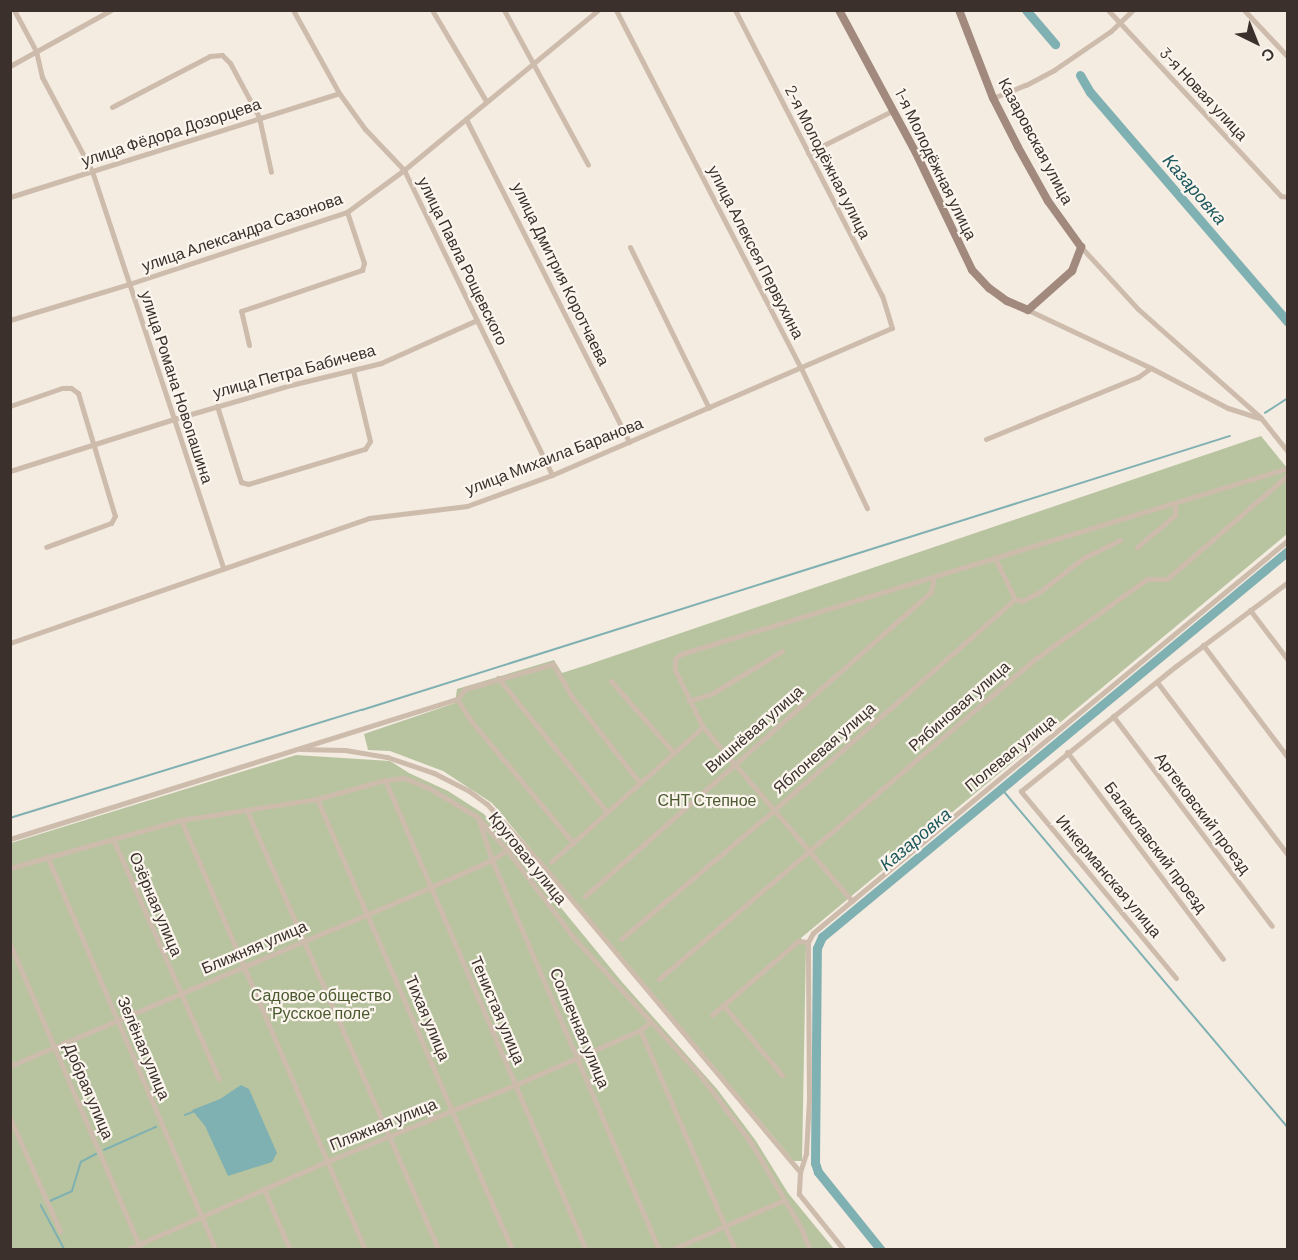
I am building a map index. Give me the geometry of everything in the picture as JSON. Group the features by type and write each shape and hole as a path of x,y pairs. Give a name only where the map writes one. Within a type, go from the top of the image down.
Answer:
{"street":[{"name":"улица Романа Новопашина","path":"14,10 36,51 42,77 92,171 223,567"},
{"path":"10,66 111,10"},
{"name":"улица Павла Рощевского","path":"293,10 339,93 365,129 404,170 552,475"},
{"path":"432,10 486,101"},
{"path":"504,10 588,165"},
{"name":"улица Александра Сазонова","path":"10,320 129,284 347,212 404,170 598,10"},
{"name":"улица Алексея Первухина","path":"616,10 801,368 867,508"},
{"name":"2-я Молодёжная улица","path":"735,10 882,296 892,328"},
{"name":"1-я Молодёжная улица","path":"839,10 894,110 972,270 989,288 1006,301 1028,310"},
{"name":"Казаровская улица","path":"959,10 993,98 1048,201 1081,247"},
{"name":"3-я Новая улица","path":"1108,10 1284,197 1287,204"},
{"path":"993,98 1026,85 1054,70 1119,23 1132,10"},
{"path":"1244,10 1287,57"},
{"path":"112,107 210,56 222,55 230,63 259,117 272,172"},
{"name":"улица Фёдора Дозорцева","path":"10,197 339,93"},
{"path":"808,153 894,110"},
{"name":"улица Дмитрия Коротчаева","path":"466,119 629,442"},
{"path":"249,345 241,311 362,270 364,263 347,212"},
{"path":"630,247 709,408"},
{"path":"1261,418 1228,408 1151,368 1028,310 1072,271 1081,247 1138,309 1261,418 1287,452"},
{"name":"улица Петра Бабичева","path":"10,471 217,406 381,363 477,320"},
{"name":"улица Михаила Баранова","path":"10,643 369,518 467,506 552,475 892,328"},
{"path":"986,439 1138,377 1151,368"},
{"path":"217,406 241,482 248,484 261,481 366,449 370,441 353,370"},
{"path":"10,406 62,388 71,388 78,393 114,520 46,548"},
{"path":"852,901 773,811 704,727 675,670 675,659 681,654 1287,468"},
{"name":"Рябиновая улица","path":"659,980 1038,657 1147,579 1167,579 1287,476"},
{"path":"1137,548 1175,515 1174,503"},
{"name":"Яблоневая улица","path":"621,939 773,811 1016,599 1022,601 1038,593 1085,557 1120,540"},
{"name":"Полевая улица","path":"712,1015 798,941 808,942 813,933 1287,540"},
{"path":"995,558 1016,599"},
{"name":"Вишнёвая улица","path":"585,896 931,592 934,577"},
{"path":"1067,752 1287,582"},
{"path":"1250,610 1287,660"},
{"path":"1203,645 1287,758"},
{"path":"689,701 713,693 782,651"},
{"path":"10,839 457,699 465,689 553,664 573,698 640,783"},
{"path":"498,678 607,812"},
{"path":"611,681 674,753"},
{"path":"1157,682 1287,855"},
{"path":"457,699 472,722 573,843"},
{"name":"Артековский проезд","path":"1113,716 1272,926"},
{"path":"551,862 704,727"},
{"path":"300,749 345,750 387,757 434,773 469,790 487,804 545,868 800,1172"},
{"name":"Инкерманская улица","path":"1067,752 1021,791 1176,978"},
{"name":"Балаклавский проезд","path":"1067,752 1223,958"},
{"name":"Круговая улица","path":"10,868 181,820 317,799 385,780 404,778 429,788 477,817 507,850 573,937 649,1023 700,1075 751,1143 801,1228 810,1250"},
{"name":"Тенистая улица","path":"385,780 586,1250"},
{"name":"Тихая улица","path":"317,799 512,1250"},
{"path":"247,810 439,1250"},
{"name":"Солнечная улица","path":"477,817 492,860 659,1250"},
{"path":"181,820 365,1250"},
{"name":"Озёрная улица","path":"113,839 219,1079"},
{"name":"Ближняя улица","path":"10,1066 431,887 492,860 507,850"},
{"name":"Зелёная улица","path":"47,856 216,1250"},
{"path":"808,942 809,1100 806,1153 800,1172 799,1194 844,1250"},
{"name":"Добрая улица","path":"10,944 140,1247"},
{"path":"723,1005 782,1075"},
{"name":"Пляжная улица","path":"126,1250 140,1247 201,1216 328,1161 515,1085 640,1030 649,1023"},
{"path":"640,1030 735,1250"},
{"path":"10,1118 60,1232"},
{"path":"264,1189 290,1250"},
{"path":"671,1250 784,1200"}],"green space":[{"name":"СНТ Степное","path":"1261,436 1287,468 1287,534 801,938 806,945 802,1161 794,1161 492,803 443,771 390,751 368,750 364,734 455,703 457,689 554,660 562,673"},
{"name":"Садовое общество \"Русское поле\"","path":"296,755 390,761 409,773 448,791 484,814 622,982 717,1089 756,1141 788,1193 834,1249 11,1250 11,843"}],"water":[{"path":"241,1085 249,1089 277,1153 272,1162 228,1176 205,1126 192,1110 220,1099"}],"waterway":[{"name":"Казаровка","path":"1026,10 1055,44"},
{"name":"Казаровка","path":"1080,75 1090,92 1288,322"},
{"path":"1265,413 1288,398"},
{"path":"10,818 362,710 1230,436"},
{"name":"Казаровка","path":"881,1250 818,1172 815,1163 817,948 822,937 1288,551"},
{"path":"1002,789 1288,1127"},
{"path":"185,1115 193,1112"},
{"path":"104,1150 156,1127"},
{"path":"50,1201 72,1191 81,1162 96,1154"},
{"path":"41,1205 65,1250"}]}
